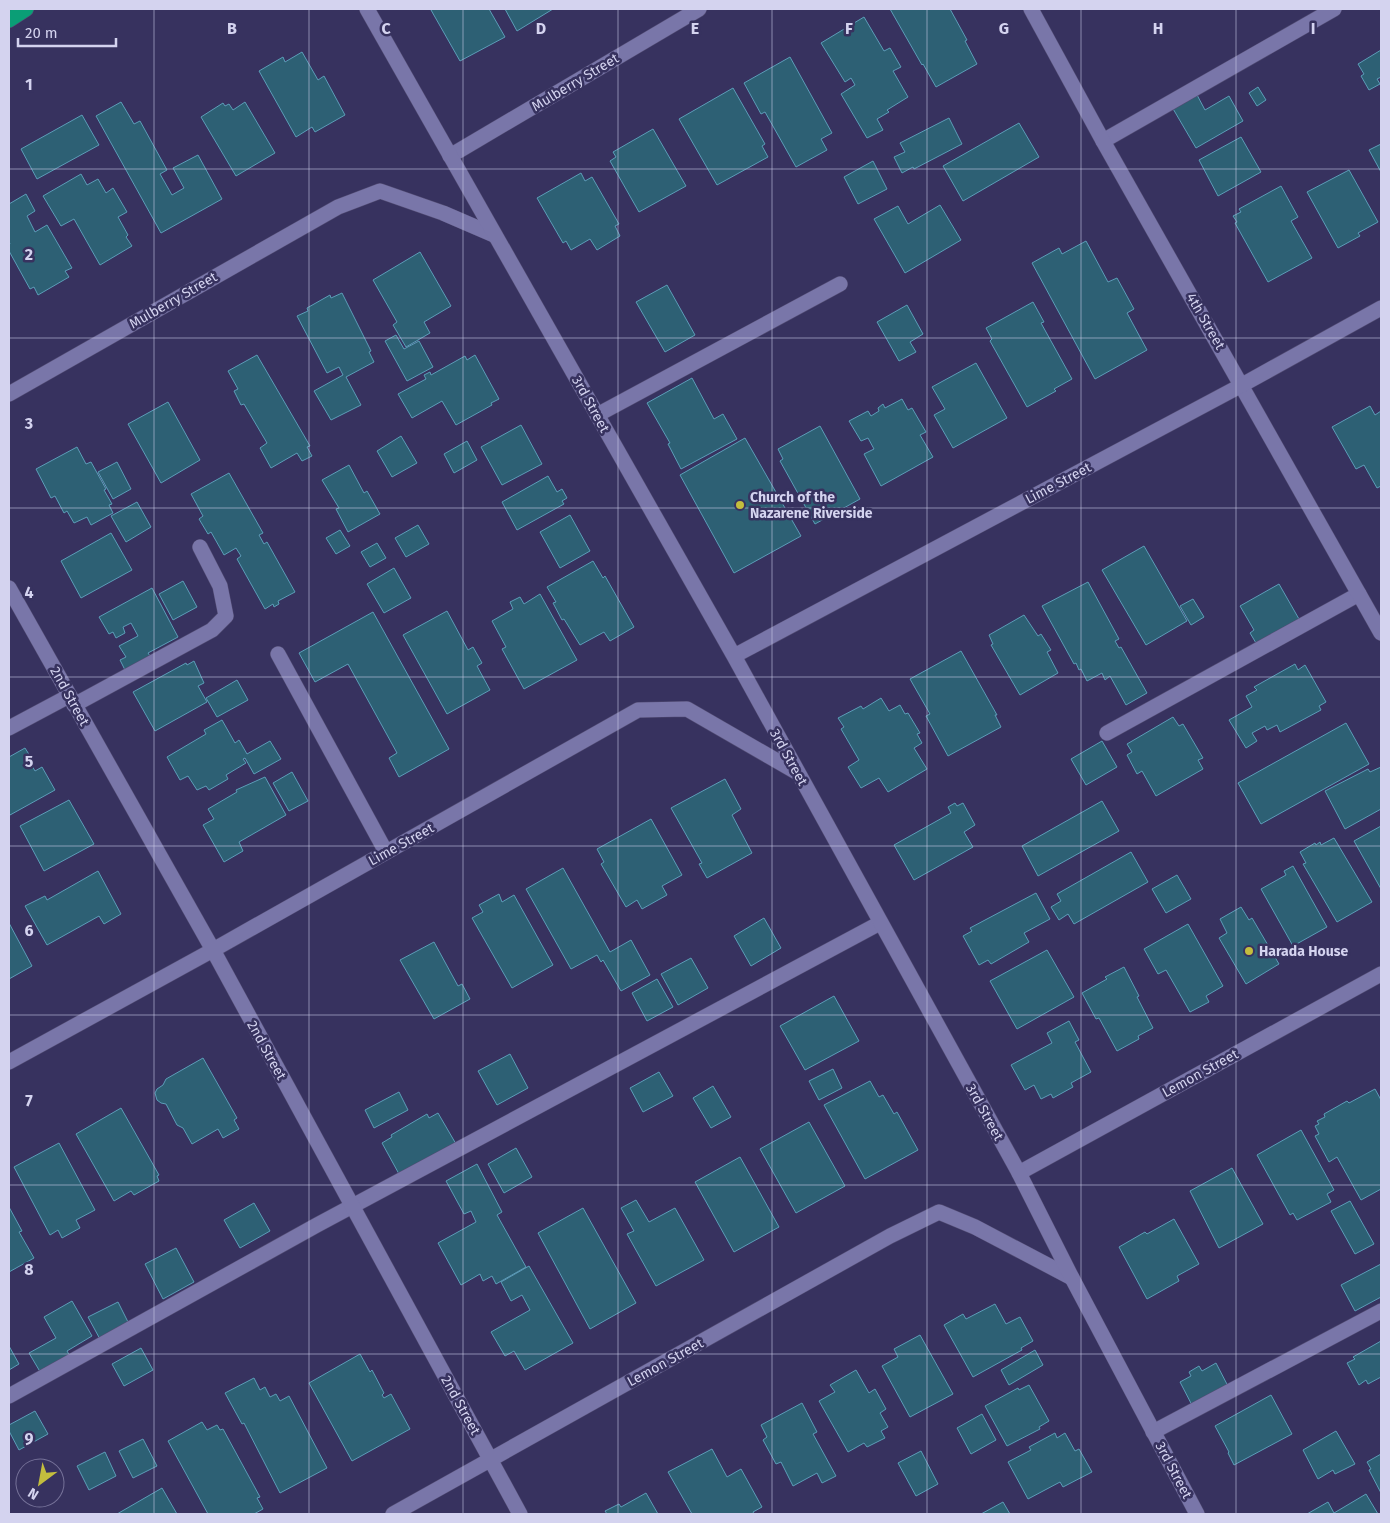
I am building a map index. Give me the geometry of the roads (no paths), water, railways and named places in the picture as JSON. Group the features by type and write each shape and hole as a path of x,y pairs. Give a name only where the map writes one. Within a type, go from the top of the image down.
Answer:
{"highway":[{"path":"9,20 26,9"}],"street":[{"name":"3rd Street","path":"367,9 734,656 1019,1173 1196,1514"},
{"name":"Mulberry Street","path":"450,156 699,9"},
{"name":"4th Street","path":"1031,9 1103,141 1381,633"},
{"path":"1103,141 1334,9"},
{"name":"Mulberry Street","path":"9,394 338,207 380,191 443,213 494,235"},
{"path":"597,415 840,284"},
{"name":"Lime Street","path":"734,656 1242,385 1381,308"},
{"path":"9,728 72,700 212,630 226,616 220,586 200,547"},
{"name":"2nd Street","path":"9,588 213,950 520,1514"},
{"path":"1108,733 1359,594"},
{"path":"278,654 386,852"},
{"name":"Lime Street","path":"9,1062 213,950 638,710 687,709 798,773"},
{"path":"9,1396 352,1206 880,923"},
{"name":"Lemon Street","path":"1019,1173 1381,974"},
{"name":"Lemon Street","path":"393,1514 881,1241 939,1212 975,1227 1072,1278"},
{"path":"1153,1432 1381,1311"}],"place":[{"name":"Church of the Nazarene Riverside","path":"740,505"},
{"name":"Harada House","path":"1249,951"}]}
